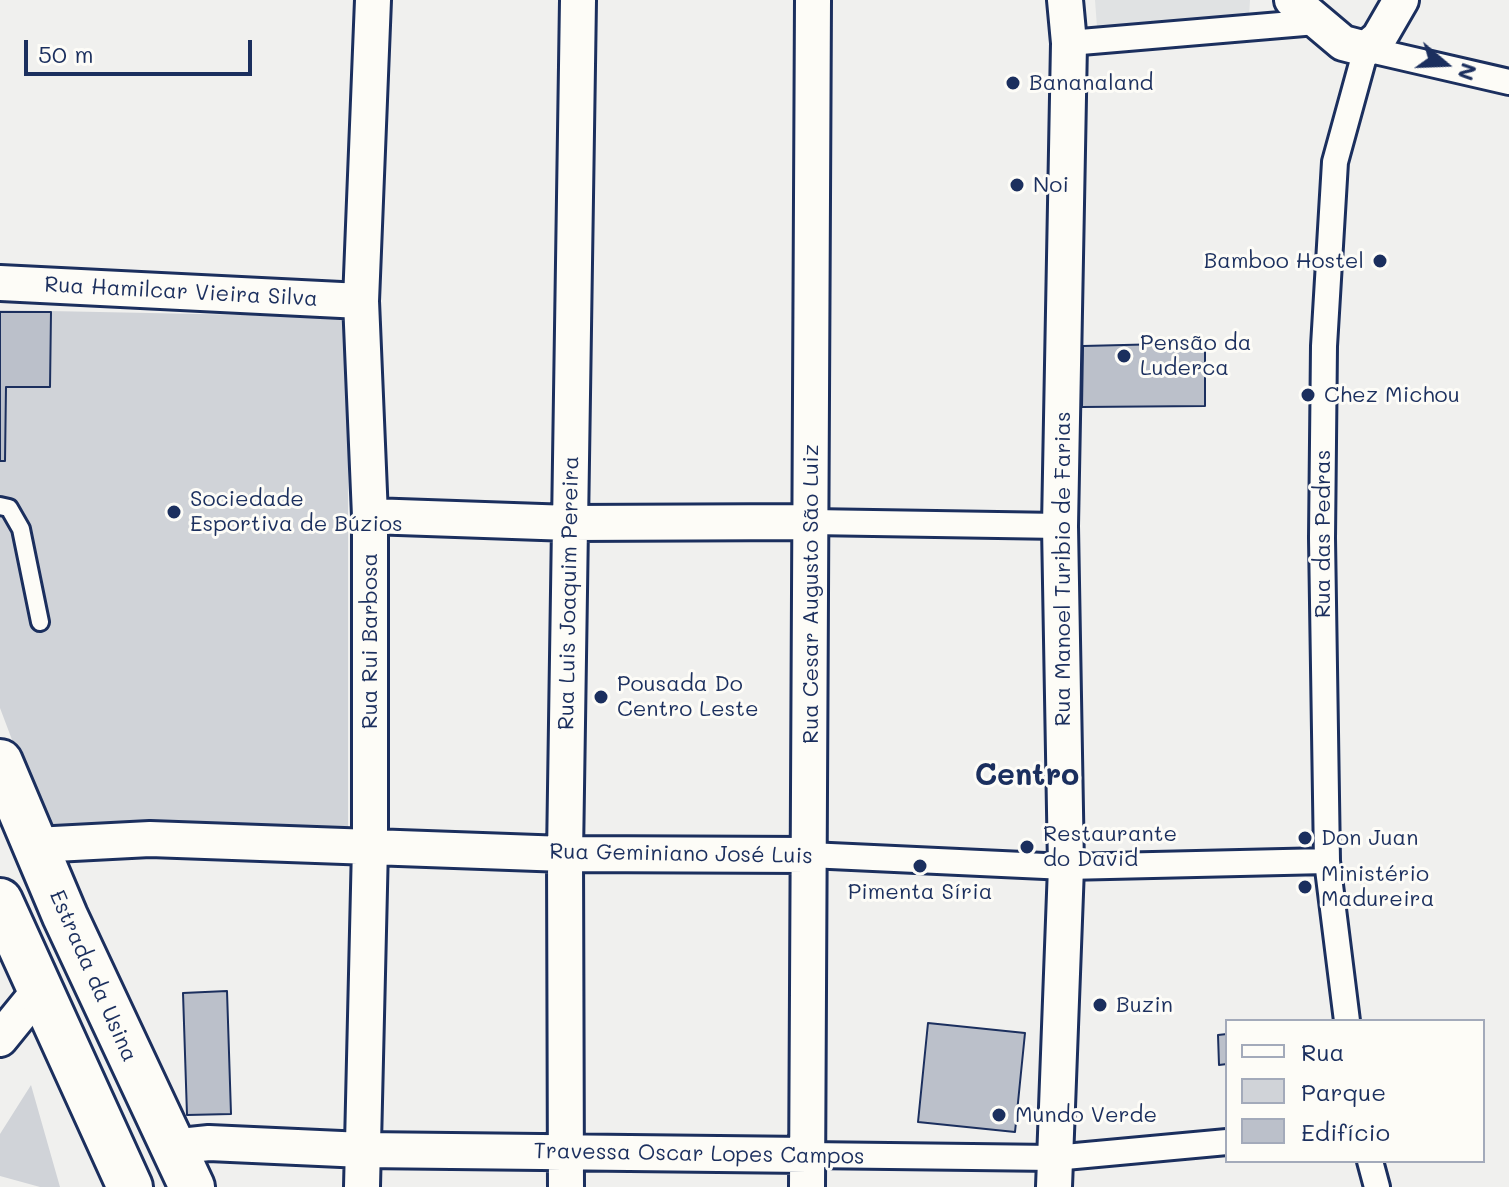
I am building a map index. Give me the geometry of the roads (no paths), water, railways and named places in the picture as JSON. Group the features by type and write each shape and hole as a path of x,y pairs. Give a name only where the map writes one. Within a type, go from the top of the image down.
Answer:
{"main road":[{"name":"Estrada da Usina","path":"0,762 171,1147 192,1187"},
{"path":"0,901 130,1187"}],"street":[{"name":"Rua Rui Barbosa","path":"362,1187 370,846 370,516 361,301 373,0"},
{"name":"Rua Luis Joaquim Pereira","path":"566,1187 565,854 578,0"},
{"name":"Rua Cesar Augusto São Luiz","path":"807,1171 813,0"},
{"name":"Rua Manoel Turibio de Farias","path":"1054,1172 1066,867 1060,526 1069,43 1065,0"},
{"path":"1366,49 1379,38 1401,0"},
{"path":"1069,43 1304,11 1343,43 1509,82"},
{"name":"Rua das Pedras","path":"1347,1019 1327,861 1322,538 1324,346 1335,162 1366,49"},
{"name":"Rua Hamilcar Vieira Silva","path":"0,283 361,301"},
{"path":"370,516 570,523 811,522 1060,526"},
{"name":"Rua Geminiano José Luis","path":"35,845 150,839 565,854 809,855 1066,867 1327,861"},
{"path":"0,1039 39,991"},
{"name":"Travessa Oscar Lopes Campos","path":"171,1147 209,1143 363,1150 566,1153 807,1171 1054,1172 1225,1142"},
{"path":"1371,1163 1377,1187"}],"lane":[{"path":"0,506 9,508 21,529 40,622"}],"place":[{"name":"Bananaland","path":"1013,83"},
{"name":"Noi","path":"1017,185"},
{"name":"Bamboo Hostel","path":"1380,261"},
{"name":"Pensão da Luderca","path":"1124,356"},
{"name":"Chez Michou","path":"1308,395"},
{"name":"Sociedade Esportiva de Búzios","path":"174,512"},
{"name":"Pousada Do Centro Leste","path":"601,697"},
{"name":"Don Juan","path":"1305,838"},
{"name":"Restaurante do David","path":"1027,847"},
{"name":"Pimenta Síria","path":"920,866"},
{"name":"Ministério Madureira","path":"1305,887"},
{"name":"Buzin","path":"1100,1005"},
{"name":"Mundo Verde","path":"999,1115"}],"district":[{"name":"Centro","path":"1027,776"}]}
